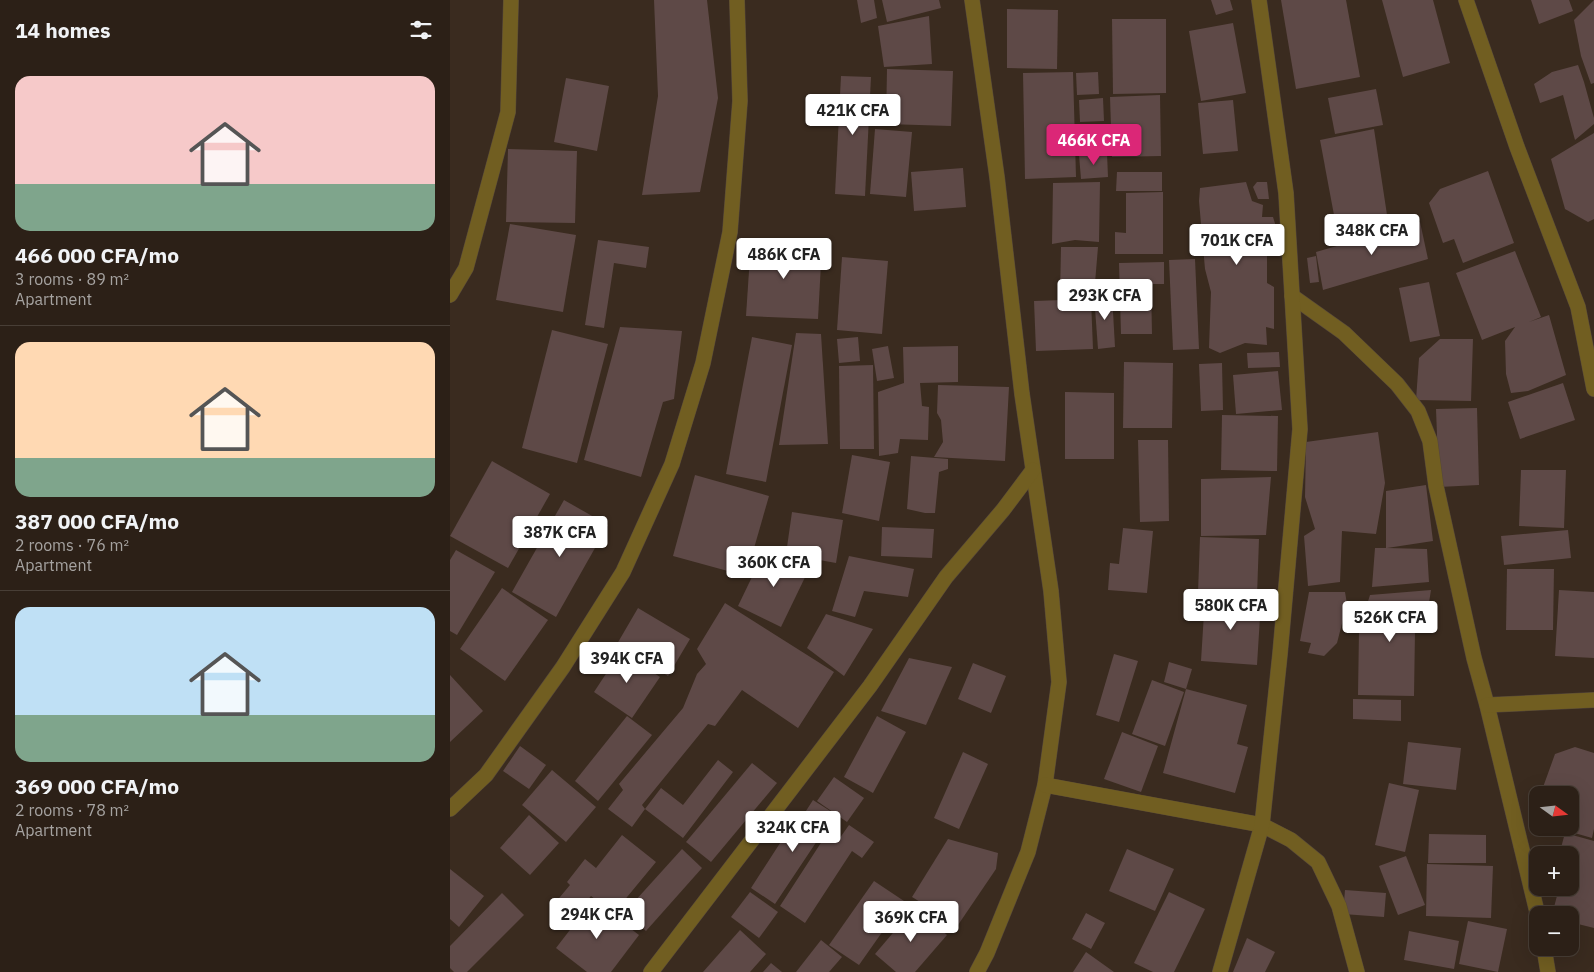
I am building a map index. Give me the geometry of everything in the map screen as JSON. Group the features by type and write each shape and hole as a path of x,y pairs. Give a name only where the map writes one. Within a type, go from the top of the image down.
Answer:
{"street":[{"path":"450,295 466,268 508,112 512,0"},
{"path":"450,809 486,775 563,667 623,572 672,464 703,363 730,232 740,101 737,0"},
{"path":"972,0 997,177 1022,394 1051,591 1059,682 1045,784 1028,852 987,954 977,972"},
{"path":"1220,972 1262,825 1280,654 1300,429 1286,193 1258,0"},
{"path":"1466,0 1517,147 1578,307 1594,388"},
{"path":"1292,296 1344,333 1397,384 1418,411 1430,441 1436,486 1474,658 1536,906"},
{"path":"651,972 870,686 946,577 1003,510 1033,470"},
{"path":"1487,705 1594,700"},
{"path":"1045,784 1262,825 1291,840 1318,862 1339,906 1357,972"},
{"path":"1545,956 1548,972"}],"building":[{"path":"654,0 707,0 718,98 700,192 642,195 658,96"},
{"path":"857,0 874,0 877,18 861,23"},
{"path":"882,0 939,0 941,8 887,22"},
{"path":"1211,0 1230,0 1233,10 1216,15"},
{"path":"1281,0 1346,0 1360,77 1296,89"},
{"path":"1382,0 1433,0 1450,63 1403,77"},
{"path":"1531,0 1569,0 1573,11 1539,24"},
{"path":"1594,0 1594,83 1591,84 1581,56 1574,20"},
{"path":"1007,9 1058,10 1057,69 1007,68"},
{"path":"929,16 932,64 884,67 878,26"},
{"path":"1112,19 1166,19 1166,93 1113,94"},
{"path":"1233,23 1246,93 1201,101 1189,31"},
{"path":"1578,65 1594,118 1594,124 1575,140 1563,95 1540,103 1534,84 1552,72"},
{"path":"887,69 953,71 951,126 886,124"},
{"path":"1073,72 1076,177 1025,179 1023,73"},
{"path":"1098,72 1099,94 1077,95 1076,73"},
{"path":"841,76 871,77 865,196 835,194"},
{"path":"566,78 609,86 597,151 554,142"},
{"path":"1376,89 1383,125 1335,134 1328,98"},
{"path":"1160,95 1161,156 1112,157 1110,97"},
{"path":"1103,98 1104,121 1080,122 1079,100"},
{"path":"1233,100 1238,151 1203,154 1198,103"},
{"path":"1103,125 1104,147 1081,149 1080,126"},
{"path":"875,129 912,132 906,197 870,194"},
{"path":"1374,129 1389,228 1339,242 1320,140"},
{"path":"1594,133 1594,219 1588,222 1565,209 1551,159"},
{"path":"508,149 577,151 575,223 506,222"},
{"path":"1107,153 1108,177 1081,179 1079,155"},
{"path":"963,168 966,207 914,211 911,172"},
{"path":"1488,171 1514,243 1463,263 1454,239 1443,243 1429,203 1440,189"},
{"path":"1117,172 1162,172 1162,191 1116,191"},
{"path":"1100,182 1099,242 1075,240 1052,244 1053,183"},
{"path":"1246,182 1252,201 1263,205 1262,217 1273,217 1277,230 1278,255 1267,255 1267,283 1274,287 1274,329 1266,327 1267,345 1245,343 1220,353 1209,348 1211,292 1205,269 1199,201 1200,188"},
{"path":"1257,182 1267,182 1269,199 1258,199 1253,187"},
{"path":"1163,192 1163,254 1115,254 1115,232 1126,233 1126,193"},
{"path":"1420,222 1428,259 1323,290 1316,252"},
{"path":"510,224 576,235 563,312 496,300"},
{"path":"598,240 649,247 646,268 614,263 604,328 585,325"},
{"path":"751,241 822,245 818,319 746,316"},
{"path":"1061,247 1098,247 1094,295 1060,297"},
{"path":"1515,251 1541,317 1529,322 1549,315 1566,375 1528,391 1511,393 1506,374 1505,341 1515,327 1482,340 1456,273"},
{"path":"1316,256 1319,282 1310,283 1307,258"},
{"path":"842,257 888,261 882,334 837,330"},
{"path":"1195,259 1199,349 1173,350 1169,260"},
{"path":"1164,262 1164,284 1151,284 1152,334 1121,334 1119,263"},
{"path":"1429,282 1440,336 1410,342 1399,288"},
{"path":"1112,294 1115,347 1098,349 1094,295"},
{"path":"1091,299 1093,349 1036,351 1034,301"},
{"path":"620,327 682,331 674,399 663,402 641,477 584,460"},
{"path":"552,330 608,344 577,463 522,448"},
{"path":"796,333 821,334 828,444 779,445"},
{"path":"752,337 792,345 766,482 726,474"},
{"path":"858,337 860,361 839,363 837,339"},
{"path":"1440,339 1473,339 1471,401 1416,400 1419,358"},
{"path":"888,346 894,378 877,381 872,349"},
{"path":"958,346 958,382 920,383 922,406 929,407 928,440 900,439 898,453 879,456 878,392 904,383 903,347"},
{"path":"1279,352 1280,367 1248,368 1247,353"},
{"path":"1124,362 1173,363 1172,428 1123,428"},
{"path":"1222,363 1223,410 1201,411 1199,364"},
{"path":"873,365 874,449 840,449 839,366"},
{"path":"1278,371 1282,410 1236,414 1233,375"},
{"path":"1563,383 1575,420 1520,439 1508,402"},
{"path":"938,385 1009,387 1005,461 934,457 943,442 941,420 937,413"},
{"path":"1065,392 1114,393 1114,459 1065,459"},
{"path":"1477,408 1479,485 1439,487 1436,409"},
{"path":"1222,415 1278,416 1277,471 1221,470"},
{"path":"1378,432 1385,483 1376,534 1342,531 1340,582 1308,586 1304,536 1315,529 1305,497 1306,442"},
{"path":"1138,440 1168,440 1169,521 1140,522"},
{"path":"852,455 890,462 879,521 842,513"},
{"path":"911,456 948,459 948,469 939,472 935,513 907,509"},
{"path":"492,461 550,494 508,568 450,536"},
{"path":"1521,470 1566,470 1564,528 1519,526"},
{"path":"695,475 769,496 746,576 673,556"},
{"path":"1271,477 1266,535 1201,536 1201,479"},
{"path":"1426,485 1433,541 1387,548 1427,549 1429,582 1372,587 1375,548 1386,548 1386,491"},
{"path":"564,500 608,525 556,617 512,592"},
{"path":"792,512 843,520 836,563 786,554"},
{"path":"882,527 934,529 932,558 881,556"},
{"path":"1123,528 1153,531 1147,593 1108,590 1110,563 1119,564"},
{"path":"1568,530 1571,558 1504,565 1501,536"},
{"path":"1200,537 1259,539 1257,596 1198,593"},
{"path":"456,550 495,572 457,635 450,631 450,560"},
{"path":"764,552 810,567 781,627 738,606"},
{"path":"849,556 914,569 908,597 864,591 855,617 832,611"},
{"path":"1507,569 1554,569 1553,630 1506,630"},
{"path":"502,588 548,620 505,681 460,649"},
{"path":"1431,590 1425,628 1374,629 1415,631 1414,696 1358,695 1359,630 1370,595"},
{"path":"1559,590 1594,592 1594,658 1555,656"},
{"path":"1309,592 1345,592 1347,604 1337,643 1324,656 1308,653 1311,643 1300,641"},
{"path":"1205,597 1261,601 1257,665 1201,661"},
{"path":"725,603 834,672 798,728 742,690 715,726 708,724 642,805 645,809 632,827 608,809 623,790 619,784 683,708 697,674 706,664 697,649"},
{"path":"638,608 690,639 668,676 617,644"},
{"path":"826,614 873,629 844,676 807,648"},
{"path":"621,651 660,677 632,718 594,692"},
{"path":"1114,654 1138,661 1119,722 1096,715"},
{"path":"909,658 952,667 926,725 881,711"},
{"path":"1169,662 1192,669 1186,689 1164,682"},
{"path":"973,663 1006,676 991,713 958,699"},
{"path":"450,675 483,711 450,742"},
{"path":"1152,680 1184,692 1165,746 1132,734"},
{"path":"1186,689 1247,705 1237,744 1248,747 1235,793 1163,773"},
{"path":"1353,699 1401,700 1401,721 1353,719"},
{"path":"627,716 652,735 598,801 575,781"},
{"path":"877,716 906,732 873,793 844,777"},
{"path":"1122,732 1158,746 1141,792 1104,779"},
{"path":"1408,742 1461,748 1456,790 1403,784"},
{"path":"520,746 546,765 529,789 503,771"},
{"path":"1575,747 1594,753 1594,829 1592,838 1579,834 1579,786 1543,786 1555,754"},
{"path":"963,752 988,764 959,829 934,818"},
{"path":"718,760 733,772 683,838 645,809 661,788 683,805"},
{"path":"752,763 777,783 711,862 686,842"},
{"path":"552,770 596,807 566,842 522,805"},
{"path":"834,777 864,798 847,822 817,801"},
{"path":"1389,783 1419,790 1405,852 1375,845"},
{"path":"813,800 835,814 775,904 751,888 782,840 786,842"},
{"path":"529,815 559,843 530,875 500,848"},
{"path":"849,825 874,842 862,858 852,851 805,923 780,906 826,835 837,842"},
{"path":"1429,834 1486,835 1486,863 1428,863"},
{"path":"622,835 656,862 613,914 591,896 573,918 555,903 570,885 567,882 585,859 596,868"},
{"path":"1564,836 1576,836 1594,841 1594,928 1579,924 1579,906 1554,906 1557,896 1579,896 1579,846 1561,846"},
{"path":"948,839 998,853 996,869 958,925 912,897"},
{"path":"682,849 702,868 646,931 625,912"},
{"path":"1127,849 1174,869 1155,911 1109,891"},
{"path":"1406,856 1425,905 1398,915 1379,866"},
{"path":"1427,864 1493,866 1491,918 1426,916"},
{"path":"450,869 484,896 459,927 450,919"},
{"path":"874,881 904,901 859,965 829,945"},
{"path":"1345,890 1386,893 1384,917 1343,914"},
{"path":"750,892 778,912 759,938 731,917"},
{"path":"1169,892 1205,909 1174,972 1153,972 1134,963"},
{"path":"502,893 524,915 467,972 454,972 450,968 450,946"},
{"path":"593,900 639,935 611,972 587,972 556,948"},
{"path":"915,907 947,935 915,972 896,972 875,954"},
{"path":"1086,913 1105,923 1091,949 1072,939"},
{"path":"1468,921 1507,929 1498,972 1459,964"},
{"path":"740,930 766,954 750,972 703,972"},
{"path":"1409,931 1459,941 1454,969 1404,960"},
{"path":"1247,938 1275,952 1265,972 1233,972"},
{"path":"821,940 842,957 829,972 796,972"},
{"path":"1086,952 1114,972 1073,972"},
{"path":"771,963 782,972 763,972"}]}
